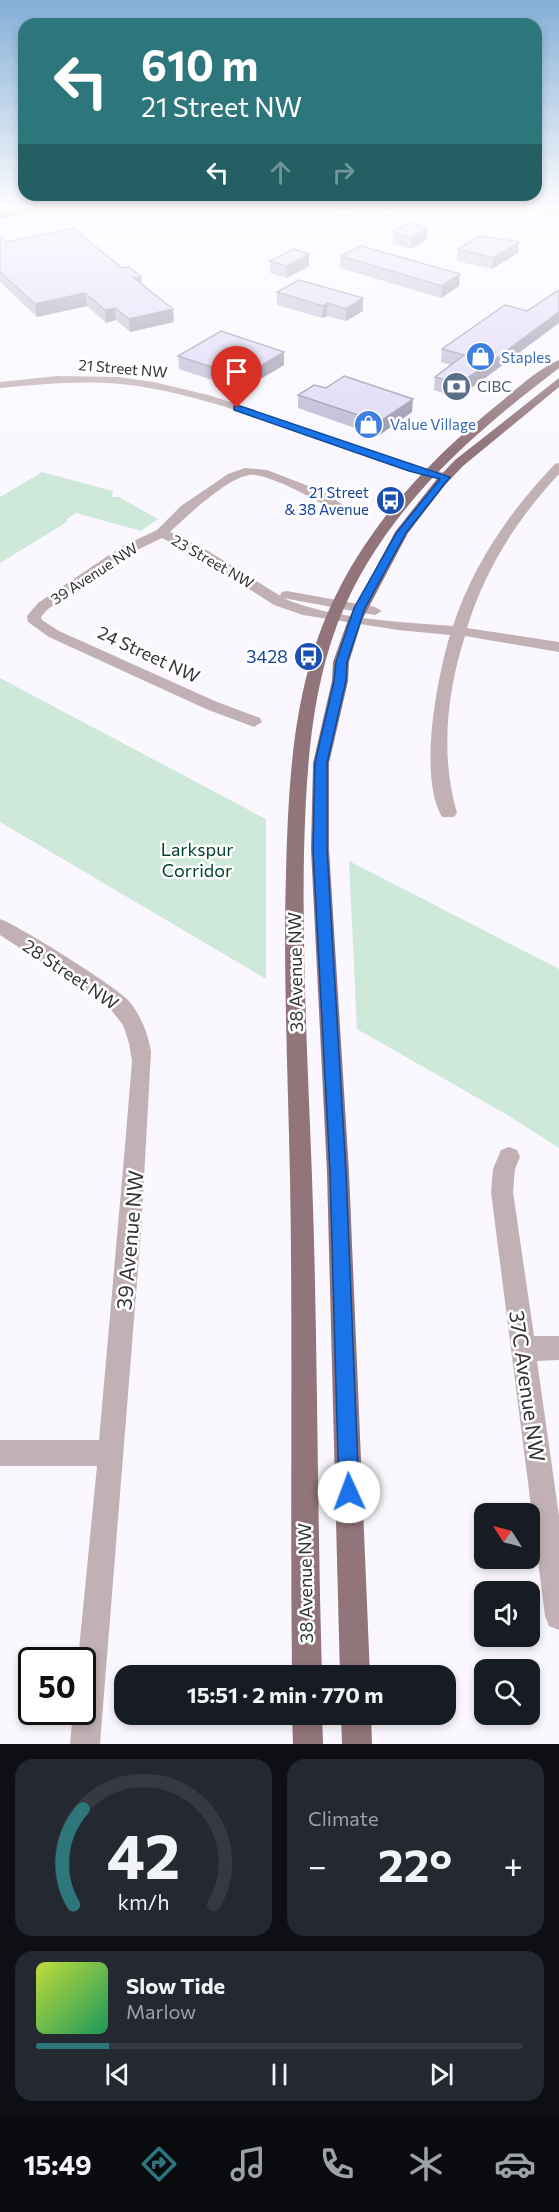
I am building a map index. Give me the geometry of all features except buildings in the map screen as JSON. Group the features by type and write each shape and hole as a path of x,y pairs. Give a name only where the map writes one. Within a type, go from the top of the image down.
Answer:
{"main road":[{"name":"38 Avenue NW","path":"307,1665 301,1184 293,919 296,818 302,730 315,674 347,612 402,532 454,446 559,363"},
{"name":"38 Avenue NW","path":"436,475 474,450 559,381"},
{"name":"38 Avenue NW","path":"347,612 340,681 321,763 320,849 338,1172 355,1665"},
{"path":"307,1725 308,1744"},
{"path":"356,1725 357,1744"}],"street":[{"name":"21 Street NW","path":"0,385 57,379 118,380 154,385 208,398 436,475"},
{"path":"448,813 440,789 440,724 449,664 458,631 473,590 496,546 524,506 559,467"},
{"name":"39 Avenue NW","path":"34,616 43,606 126,550 162,533 177,516 202,497 236,475 245,472 258,472 311,491 346,512"},
{"name":"23 Street NW","path":"162,533 200,552 285,605 347,612 559,647"},
{"name":"24 Street NW","path":"34,616 35,622 43,628 220,710 254,722"},
{"name":"28 Street NW","path":"0,926 101,989 126,1012 136,1027"},
{"name":"39 Avenue NW","path":"84,1744 109,1453 132,1228 142,1060 141,1042 136,1027"},
{"name":"37C Avenue NW","path":"509,1157 504,1169 502,1191 559,1616"},
{"path":"523,1349 559,1348"},
{"path":"0,1453 109,1453"}],"green space":[{"path":"42,472 113,491 112,497 119,497 158,519 141,531 76,513 67,519 67,522 0,563 0,497"},
{"name":"Larkspur Corridor","path":"0,678 266,819 266,979 0,822"},
{"path":"349,861 559,969 559,1148 509,1116 357,1029"}],"place":[{"name":"Staples","path":"480,357"},
{"name":"CIBC","path":"456,386"},
{"name":"Value Village","path":"369,424"},
{"name":"21 Street & 38 Avenue","path":"390,501"},
{"name":"3428","path":"309,656"}],"route":[{"path":"237,408 412,469 446,477 402,532 359,608 341,662 340,681 321,763 320,849 338,1172 349,1492"}]}
